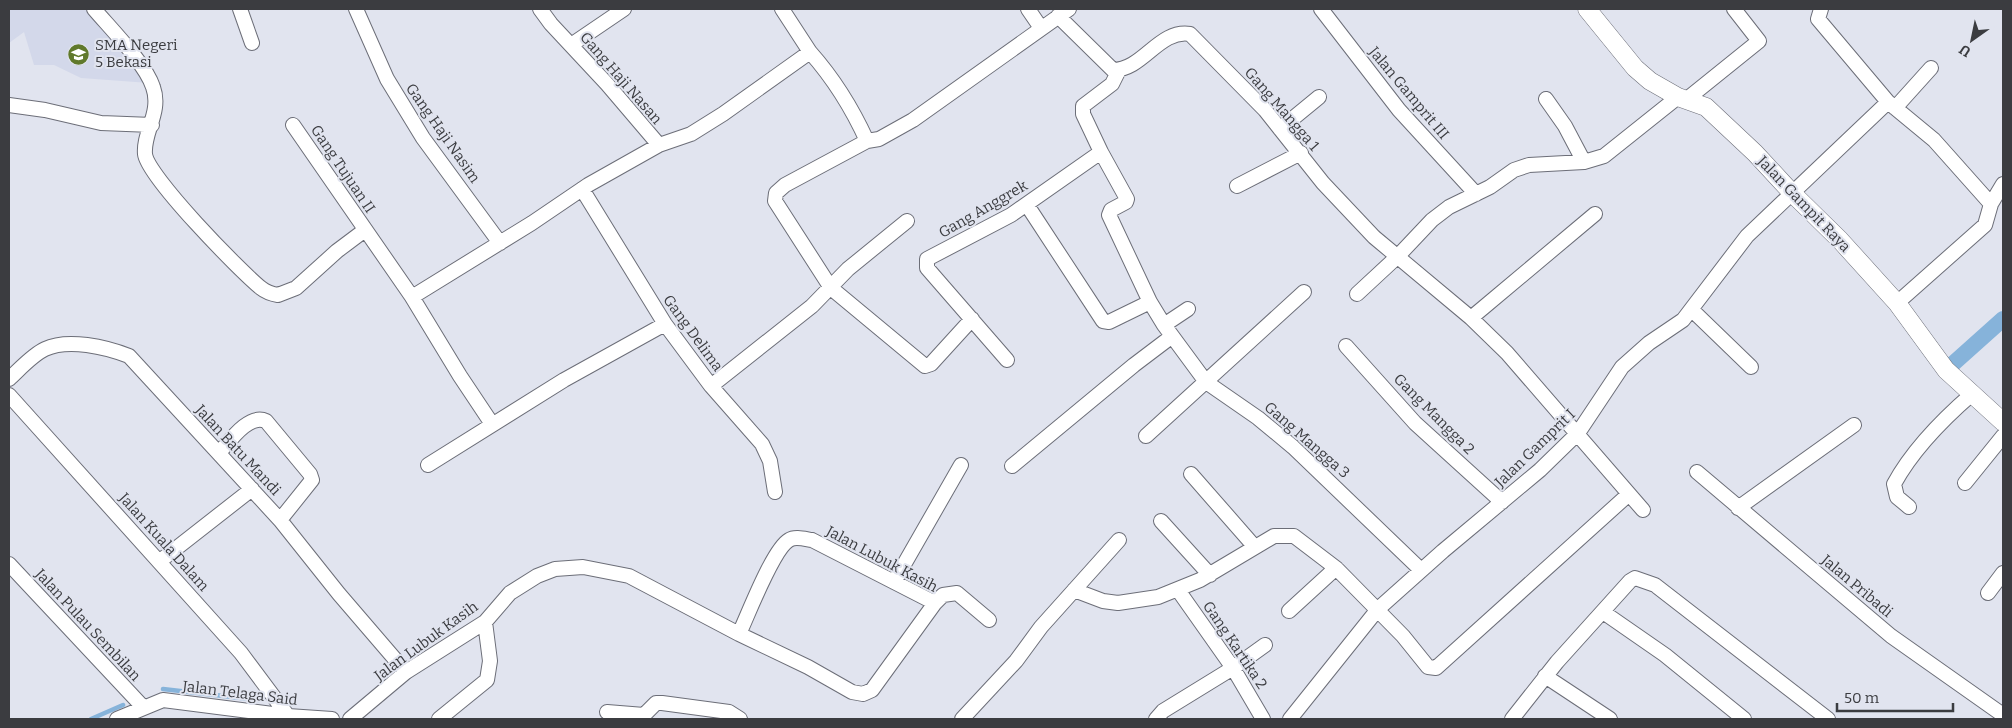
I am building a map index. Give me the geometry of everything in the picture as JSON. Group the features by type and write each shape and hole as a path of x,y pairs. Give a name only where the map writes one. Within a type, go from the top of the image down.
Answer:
{"street":[{"path":"94,9 146,74 154,88 156,103 145,152 148,164 222,250 261,288 271,294 283,294 296,288 337,251 365,230"},
{"path":"240,9 252,43"},
{"name":"Gang Haji Nasim","path":"356,9 387,79 423,138 500,243"},
{"name":"Gang Haji Nasan","path":"540,9 551,24 659,145"},
{"path":"571,45 624,9"},
{"path":"782,9 810,52 828,73 856,118 867,141"},
{"path":"1028,9 1041,28"},
{"name":"Jalan Gamprit III","path":"1322,9 1399,110 1476,194"},
{"name":"Jalan Gampit Raya","path":"1587,9 1635,68 1655,85 1706,106 1755,153 1840,240 1897,303 1946,370 1972,394 2001,416"},
{"path":"1357,294 1398,256 1432,220 1450,207 1476,194 1514,170 1529,165 1584,162 1610,153 1709,79 1759,41 1734,9"},
{"path":"1821,9 1818,19 1819,24 1891,105 1934,140 1991,204"},
{"path":"972,319 931,364 925,366 831,288 775,201 776,193 785,185 867,141 879,139 913,120 1064,13 1109,68 1119,70 1112,84 1083,106 1083,114 1102,152"},
{"name":"Gang Mangga 1","path":"1119,70 1127,68 1168,37 1180,32 1190,34 1280,129 1323,183 1374,237 1471,318 1507,353 1643,510"},
{"path":"412,297 500,243 582,189 659,145 691,134 723,114 810,52"},
{"name":"Jalan Gamprit I","path":"1290,719 1378,609 1540,470 1578,433 1590,418 1622,367 1650,343 1674,327 1692,310 1747,236 1931,68"},
{"path":"1280,129 1319,97"},
{"path":"1546,99 1565,126 1584,162"},
{"path":"9,105 45,110 101,123 152,125"},
{"name":"Gang Tujuan II","path":"293,125 412,297 492,424"},
{"name":"Gang Anggrek","path":"1007,360 928,268 927,259 1027,205 1102,152"},
{"name":"Gang Mangga 3","path":"1102,152 1127,199 1126,202 1111,210 1109,216 1150,302 1168,331 1206,382 1258,418 1292,447 1422,570"},
{"path":"1236,186 1301,153"},
{"path":"1897,303 1985,225 1991,204 2003,184"},
{"name":"Gang Delima","path":"582,189 665,324 711,386 762,444 770,461 775,492"},
{"path":"1027,205 1103,322 1109,322 1150,302"},
{"path":"1471,318 1595,214"},
{"path":"711,386 812,306 848,269 907,221"},
{"path":"1146,436 1304,292"},
{"path":"1012,466 1134,365 1188,309"},
{"path":"1692,310 1751,367"},
{"path":"428,465 492,424 665,324"},
{"name":"Jalan Batu Mandi","path":"9,379 45,349 91,344 110,348 128,356 280,520 339,594 406,672"},
{"name":"Gang Mangga 2","path":"1346,346 1415,423 1502,502"},
{"path":"1909,507 1897,497 1894,490 1898,477 1922,443 1972,394"},
{"name":"Jalan Kuala Dalam","path":"9,395 241,653 288,716"},
{"path":"219,453 250,422 258,419 266,421 310,474 312,480 309,487 280,520"},
{"path":"1738,508 1854,425"},
{"path":"1965,483 2003,436"},
{"path":"894,582 961,465"},
{"name":"Jalan Pribadi","path":"1697,472 1891,636 2003,715"},
{"path":"1192,474 1254,546"},
{"path":"160,561 252,489"},
{"path":"1074,590 1103,601 1118,602 1158,597 1210,575 1254,546 1274,536 1294,536 1336,568 1378,609 1428,667 1436,668 1629,494"},
{"path":"1161,521 1210,575"},
{"name":"Jalan Lubuk Kasih","path":"350,719 406,672 484,622 510,593 537,576 555,569 583,567 630,576 739,634 808,667 852,692 863,694 872,690 935,603 812,540 799,538 789,540 778,551 739,634"},
{"path":"962,719 1016,662 1041,627 1119,540"},
{"name":"Jalan Pulau Sembilan","path":"9,564 143,707"},
{"path":"1290,611 1336,568"},
{"path":"1988,593 2003,573"},
{"path":"1512,719 1546,676 1630,581 1635,578 1648,581 1789,687 1828,719"},
{"name":"Gang Kartika 2","path":"1178,590 1233,668 1263,719"},
{"path":"935,603 942,595 958,593 989,620"},
{"path":"1603,612 1665,655 1744,719"},
{"path":"439,719 487,680 490,661 484,622"},
{"path":"1156,719 1163,712 1233,668 1265,645"},
{"path":"1546,676 1610,719"},
{"name":"Jalan Telaga Said","path":"117,719 163,700 183,701 288,716 332,719"},
{"path":"607,712 644,715 656,703 662,702 729,712 740,719"}],"shaded area":[{"name":"SMA Negeri 5 Bekasi","path":"9,9 90,9 149,83 81,78 54,65 34,65 24,32 9,43"}],"waterway":[{"path":"1946,370 2003,319"},
{"path":"163,689 259,700"},
{"path":"91,719 123,705"}],"place":[{"name":"SMA Negeri 5 Bekasi","path":"79,54"}]}
